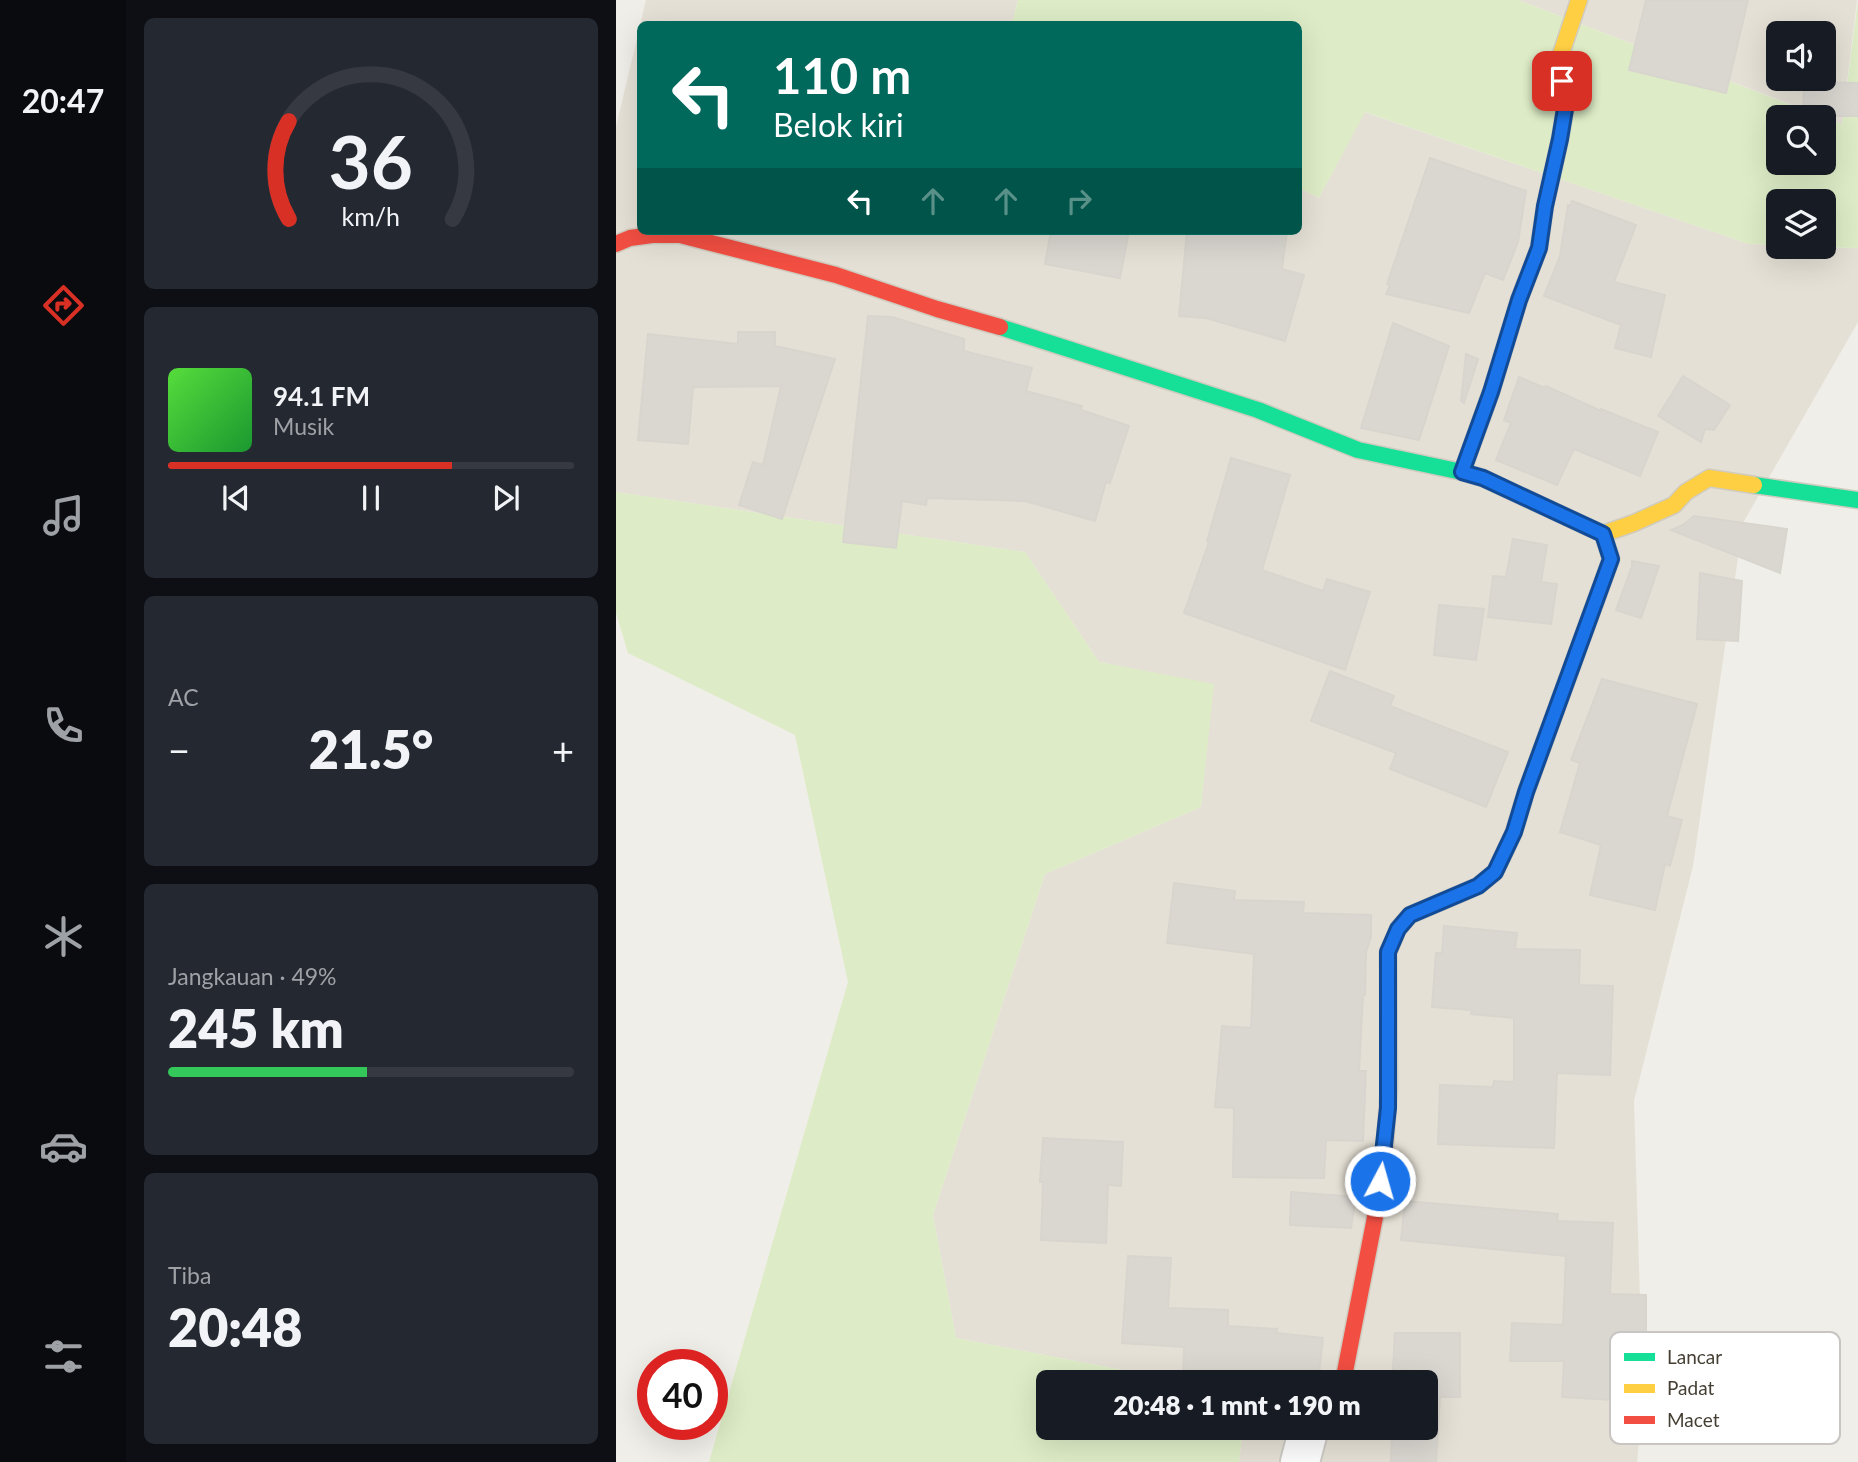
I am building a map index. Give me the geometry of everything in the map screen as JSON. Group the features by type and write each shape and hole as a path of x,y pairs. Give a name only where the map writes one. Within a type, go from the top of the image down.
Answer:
{"street":[{"path":"1462,472 1539,248 1566,103 1559,60 1579,0"},
{"path":"616,244 630,238 680,235 836,275 1258,410 1358,450 1483,478 1603,534 1674,505 1686,492 1709,478 1858,500"},
{"path":"1345,1370 1370,1252 1388,1108 1388,952 1398,929 1410,915 1478,886 1495,872 1514,832 1611,559 1603,534"},
{"path":"1300,1462 1306,1440"}],"shaded area":[{"path":"646,0 1018,0 1013,21 641,21"},
{"path":"1518,0 1857,0 1842,125 1836,122 1836,105 1793,105"},
{"path":"637,38 637,235 1302,235 1302,190 1319,198 1364,112 1749,244 1766,245 1766,259 1836,259 1836,248 1858,248 1858,322 1743,523 1693,866 1634,1101 1641,1332 1610,1332 1610,1444 1639,1444 1637,1462 1239,1462 1242,1440 1438,1440 1438,1370 1123,1370 956,1338 933,1215 1045,874 1201,807 1213,685 1099,662 1025,552 616,492 616,127"}],"green space":[{"path":"1018,0 1518,0 1791,105 1766,105 1766,175 1836,175 1836,122 1842,124 1858,0 1858,248 1836,247 1836,189 1766,189 1766,245 1749,244 1365,112 1319,198 1302,190 1302,21 1013,21"},
{"path":"616,492 1025,552 1099,662 1214,684 1201,807 1045,874 933,1215 956,1338 1123,1370 1036,1370 1036,1440 1242,1440 1239,1462 709,1462 715,1440 728,1440 728,1396 848,982 795,735 628,653 616,613"}],"building":[{"path":"1646,0 1748,0 1726,93 1629,70"},
{"path":"1836,83 1858,83 1858,116 1836,116 1836,105 1803,105 1804,91 1836,91"},
{"path":"1430,158 1526,191 1518,242 1503,280 1485,273 1469,313 1386,294 1390,285 1387,284"},
{"path":"1572,201 1636,225 1614,282 1665,295 1651,357 1615,348 1621,325 1544,296 1560,256 1568,205 1570,206"},
{"path":"1050,235 1128,235 1120,278 1045,264"},
{"path":"1187,235 1286,235 1282,269 1304,275 1285,341 1206,318 1179,316"},
{"path":"868,316 892,317 964,339 964,351 1032,368 1026,391 1082,406 1081,410 1129,426 1110,483 1106,482 1095,521 1025,501 927,498 926,505 902,501 896,548 843,542"},
{"path":"1393,323 1449,346 1419,440 1361,428"},
{"path":"738,332 775,332 775,346 835,359 782,519 739,505 753,462 763,465 781,386 693,387 688,444 638,440 648,334 738,344"},
{"path":"1466,354 1478,359 1464,403 1461,401"},
{"path":"1683,376 1730,405 1714,430 1705,429 1701,442 1658,416"},
{"path":"1519,377 1658,432 1640,476 1574,449 1557,485 1496,460 1511,423 1504,420"},
{"path":"1231,458 1290,475 1262,570 1323,591 1327,579 1370,592 1345,670 1184,613 1209,542 1207,541"},
{"path":"1694,516 1787,529 1780,573 1671,530"},
{"path":"1513,539 1547,545 1541,582 1557,584 1551,624 1488,617 1493,576 1506,577"},
{"path":"1632,561 1659,566 1641,618 1616,610"},
{"path":"1700,573 1742,581 1738,641 1697,639"},
{"path":"1439,605 1484,609 1476,660 1434,655"},
{"path":"1330,671 1394,696 1390,706 1508,752 1486,807 1390,769 1396,753 1311,721"},
{"path":"1602,679 1697,704 1667,816 1682,820 1670,866 1665,864 1655,910 1590,895 1601,845 1560,832 1580,763 1571,760"},
{"path":"1174,883 1235,891 1234,900 1304,902 1303,913 1371,915 1371,937 1366,952 1359,1071 1366,1071 1363,1141 1326,1140 1324,1178 1233,1177 1234,1108 1215,1107 1222,1026 1251,1028 1254,954 1167,943"},
{"path":"1444,926 1517,933 1515,949 1580,950 1579,985 1613,986 1610,1075 1557,1073 1554,1148 1438,1144 1440,1085 1493,1087 1494,1081 1514,1082 1514,1018 1471,1014 1472,1010 1432,1007 1436,953 1442,953"},
{"path":"1043,1138 1123,1142 1121,1186 1108,1185 1106,1243 1041,1240 1043,1182 1040,1182"},
{"path":"1291,1192 1356,1197 1351,1228 1290,1225"},
{"path":"1405,1201 1558,1214 1557,1221 1613,1223 1610,1294 1646,1295 1646,1332 1610,1332 1610,1400 1562,1397 1564,1361 1510,1361 1512,1323 1563,1325 1566,1256 1401,1240"},
{"path":"1128,1256 1171,1258 1168,1308 1228,1310 1228,1326 1277,1329 1276,1333 1323,1338 1319,1370 1183,1370 1184,1347 1122,1343"},
{"path":"1395,1333 1460,1333 1460,1397 1440,1397 1438,1430 1438,1370 1393,1369"},
{"path":"1392,1440 1437,1440 1436,1462 1391,1462"}],"traffic: fast":[{"path":"1000,327 1258,410 1358,450 1462,472 1504,488"},
{"path":"1754,485 1858,500"}],"traffic: slow":[{"path":"1462,472 1539,248 1566,103 1559,60 1579,0"},
{"path":"1495,872 1514,832 1611,559 1603,534 1674,505 1686,492 1709,478 1754,485"}],"traffic: jam":[{"path":"616,244 630,238 680,235 836,275 1000,327"},
{"path":"1504,488 1603,534"},
{"path":"1345,1370 1376,1212 1385,1143 1389,1088 1388,952 1398,929 1410,915 1478,886 1495,872"}],"route":[{"path":"1380,1181 1388,1108 1388,952 1398,929 1410,915 1478,886 1495,872 1514,832 1611,559 1603,534 1483,478 1462,472 1539,248 1566,103 1562,81"}]}
